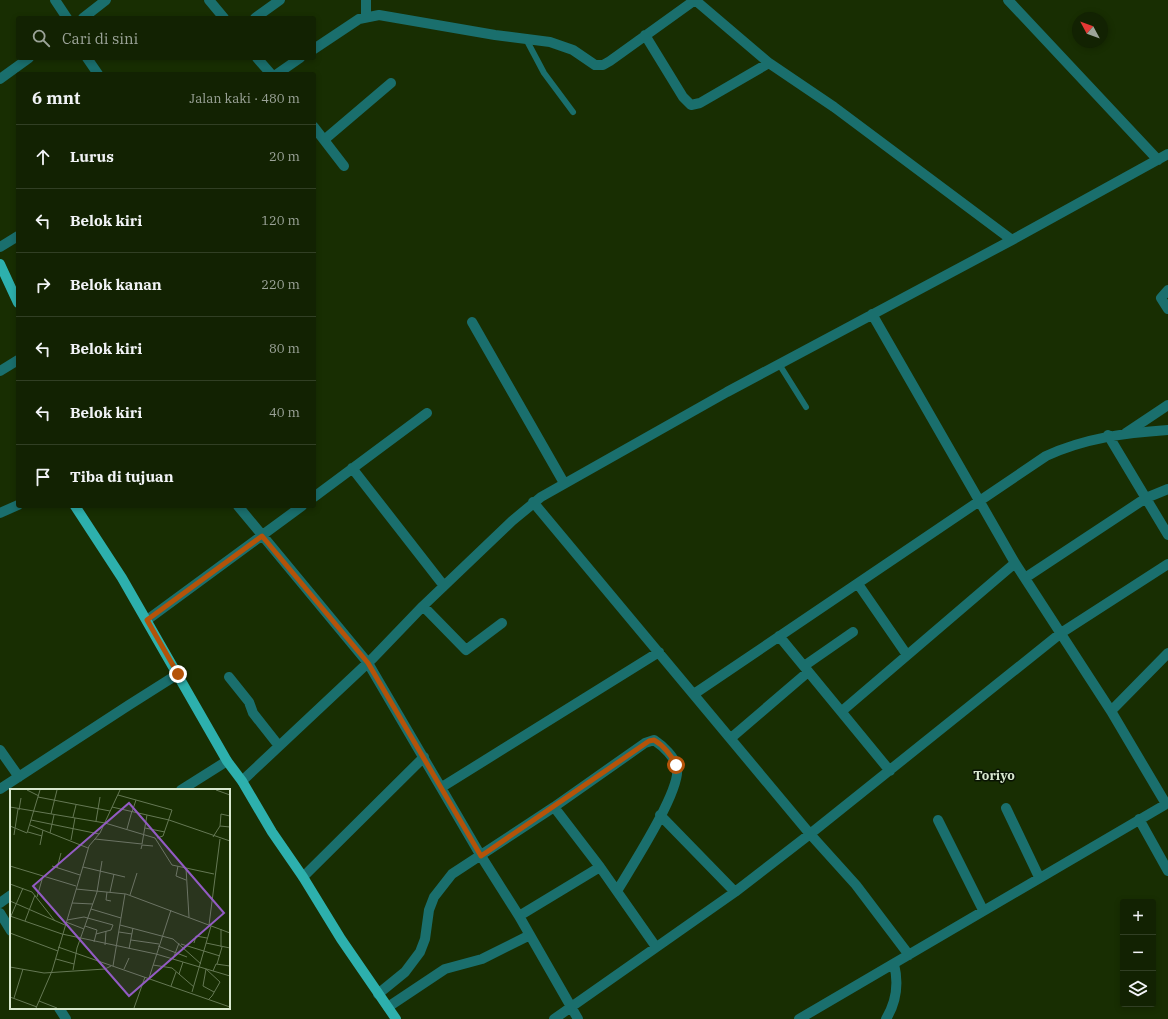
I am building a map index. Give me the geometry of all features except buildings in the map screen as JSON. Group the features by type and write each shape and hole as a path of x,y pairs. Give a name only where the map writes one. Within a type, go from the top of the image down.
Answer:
{"main road":[{"path":"0,264 16,299"},
{"path":"75,508 117,569 227,761 242,781 272,832 396,1019"}],"street":[{"path":"55,0 66,16"},
{"path":"85,16 106,0"},
{"path":"209,0 222,16"},
{"path":"258,16 280,0"},
{"path":"366,0 366,17"},
{"path":"316,48 351,24 366,17 387,16 550,42 564,46 598,66 610,61 695,0 769,63 834,107 1012,240"},
{"path":"1008,0 1158,160"},
{"path":"645,35 683,97 691,105 700,103 769,63"},
{"path":"0,79 26,60"},
{"path":"88,60 97,72"},
{"path":"260,60 268,72"},
{"path":"280,72 297,60"},
{"path":"344,166 318,135 391,82"},
{"path":"242,781 368,663 423,606 533,502 564,483 779,364 1012,240 1168,154"},
{"path":"0,248 16,237"},
{"path":"1168,290 1161,299 1168,309"},
{"path":"799,1019 983,910 1167,804 1111,711 1015,563 872,314"},
{"path":"472,322 564,483"},
{"path":"0,371 16,361"},
{"path":"1126,433 1168,405"},
{"path":"316,495 427,413"},
{"path":"694,694 858,584 978,500 1046,456 1070,446 1108,436 1168,430"},
{"path":"1108,436 1168,534"},
{"path":"352,468 444,586"},
{"path":"1025,578 1146,498 1168,489"},
{"path":"533,502 810,834 856,885 909,955"},
{"path":"0,513 16,506"},
{"path":"240,508 368,663 424,756 481,856 519,916 578,1019"},
{"path":"147,620 299,508"},
{"path":"842,711 1015,563"},
{"path":"554,1019 735,892 890,771 1061,633 1168,564"},
{"path":"858,584 907,654"},
{"path":"423,606 466,650 502,623"},
{"path":"731,738 806,669 853,632"},
{"path":"779,636 890,771"},
{"path":"442,787 659,652"},
{"path":"1111,711 1168,653"},
{"path":"0,789 129,704 178,674"},
{"path":"229,677 249,702 253,713 279,746"},
{"path":"378,994 405,972 420,952 425,939 429,910 434,897 443,883 456,871 554,807 641,746 653,740 672,758 677,770 673,787 660,815 617,891"},
{"path":"0,750 19,777"},
{"path":"303,877 424,756"},
{"path":"183,789 227,761"},
{"path":"554,807 600,867 656,947"},
{"path":"1006,808 1040,877"},
{"path":"660,815 735,892"},
{"path":"1139,819 1168,871"},
{"path":"938,820 983,910"},
{"path":"519,916 600,867"},
{"path":"0,903 10,896"},
{"path":"0,913 10,929"},
{"path":"388,1007 445,969 482,959 530,935"},
{"path":"886,1019 893,1005 897,988 898,978 894,964"},
{"path":"60,1009 66,1019"}],"lane":[{"path":"526,39 544,73 572,112"},
{"path":"779,364 806,407"}],"district":[{"name":"Toriyo","path":"994,775"}],"route":[{"path":"178,674 147,620 262,536 368,663 442,787 481,856 649,741 654,740 660,744 676,765"}]}
